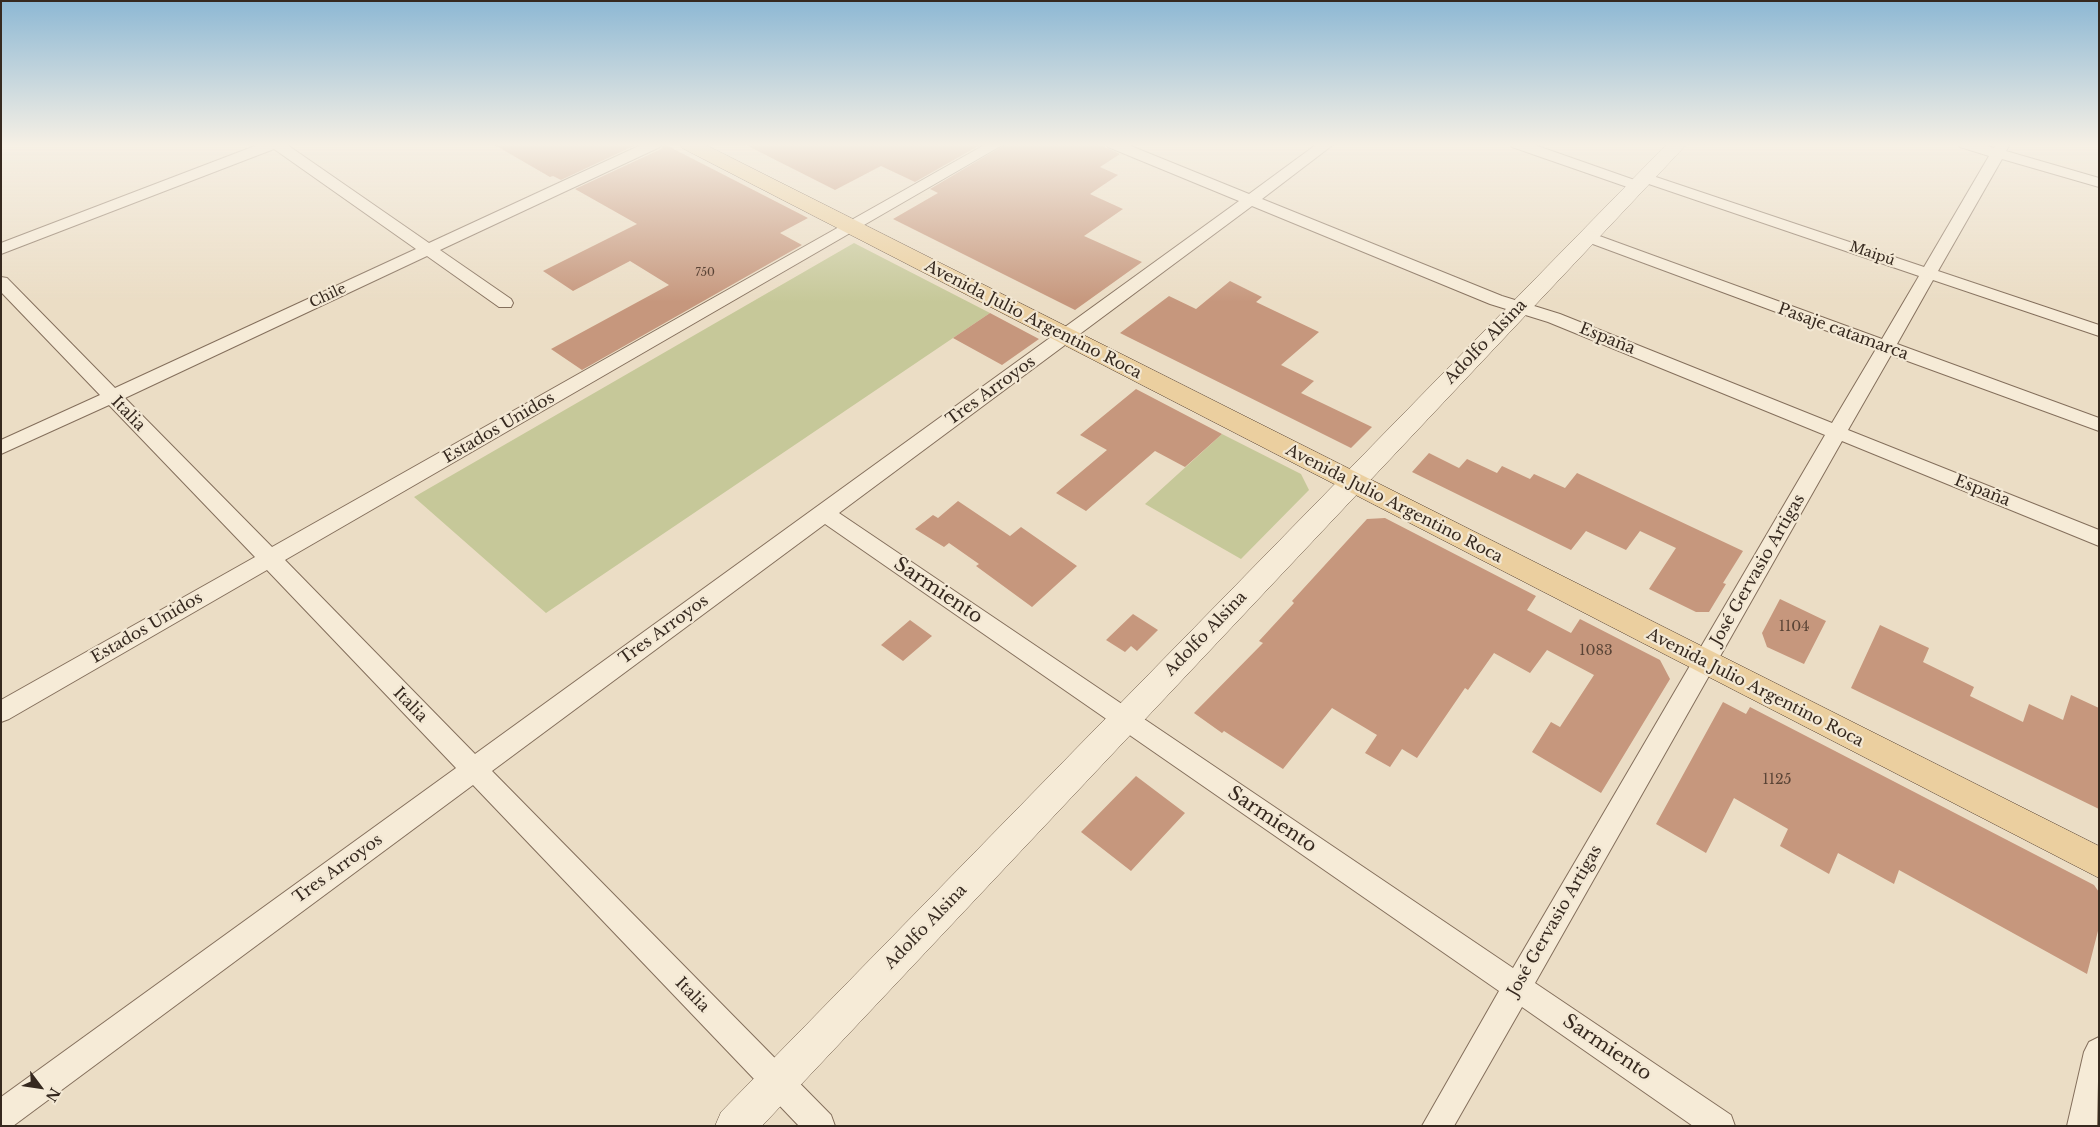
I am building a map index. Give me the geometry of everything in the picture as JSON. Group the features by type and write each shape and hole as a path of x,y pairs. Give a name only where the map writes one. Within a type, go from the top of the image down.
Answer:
{"main road":[{"name":"Avenida Julio Argentino Roca","path":"802,197 858,223"},
{"name":"Avenida Julio Argentino Roca","path":"810,197 1071,332 1709,655 2099,842"},
{"name":"Adolfo Alsina","path":"735,1126 1627,197"},
{"name":"Avenida Julio Argentino Roca","path":"1709,655 2099,863"}],"street":[{"path":"1,249 138,197"},
{"path":"352,197 505,303"},
{"name":"Chile","path":"1,448 542,197"},
{"name":"Estados Unidos","path":"1,712 904,197"},
{"name":"España","path":"1243,197 1496,300 1554,318 2099,538"},
{"name":"Tres Arroyos","path":"1,1116 1256,197"},
{"name":"Maipú","path":"1687,197 1929,274 2099,331"},
{"name":"José Gervasio Artigas","path":"1436,1126 1973,197"},
{"name":"Pasaje catamarca","path":"1588,237 2099,425"},
{"name":"Italia","path":"1,282 776,1083 820,1126"},
{"name":"Sarmiento","path":"824,513 1720,1126"},
{"path":"2082,1126 2099,1052"}],"green space":[{"path":"854,243 990,313 546,613 414,497"},
{"path":"1222,434 1301,474 1309,490 1241,559 1145,504"}],"building":[{"path":"588,197 766,197 808,218 780,233 802,245 582,370 551,349 669,285 630,261 573,291 543,271 637,224"},
{"path":"932,197 1096,197 1123,209 1084,236 1142,262 1075,310 893,219"},
{"path":"1230,281 1262,297 1256,302 1319,332 1281,365 1314,381 1301,393 1372,427 1351,448 1120,333 1169,296 1196,309"},
{"path":"990,313 1039,339 1002,365 953,338"},
{"path":"1136,389 1222,434 1185,467 1155,451 1086,511 1056,493 1107,450 1080,435"},
{"path":"1429,453 1459,468 1467,459 1497,473 1502,466 1530,479 1534,474 1565,488 1577,473 1743,551 1723,583 1726,584 1709,612 1696,612 1649,589 1676,548 1640,531 1626,550 1586,531 1571,550 1412,472"},
{"path":"958,501 1010,536 1021,527 1077,566 1032,607 976,566 979,564 949,543 944,547 915,529 933,515 938,518"},
{"path":"1385,518 1536,596 1527,610 1571,633 1580,619 1660,660 1670,679 1601,793 1532,752 1551,722 1560,727 1594,675 1547,650 1530,673 1494,653 1468,690 1465,688 1417,758 1402,749 1390,767 1365,753 1377,735 1332,708 1283,769 1224,731 1222,733 1194,713 1263,643 1259,641 1294,603 1292,601 1367,519"},
{"path":"1780,599 1826,621 1804,664 1767,647 1762,633"},
{"path":"1133,614 1158,630 1137,651 1131,646 1125,652 1106,640"},
{"path":"910,620 932,636 903,661 881,645"},
{"path":"1880,625 1929,648 1923,662 1974,687 1970,696 2023,722 2029,704 2063,720 2071,695 2099,708 2099,809 1851,688"},
{"path":"1723,702 1746,714 1750,707 2094,885 2099,892 2099,927 2087,974 1899,870 1894,884 1838,853 1829,874 1780,846 1788,829 1734,798 1706,853 1656,824"},
{"path":"1136,776 1185,813 1131,871 1081,832"}]}
